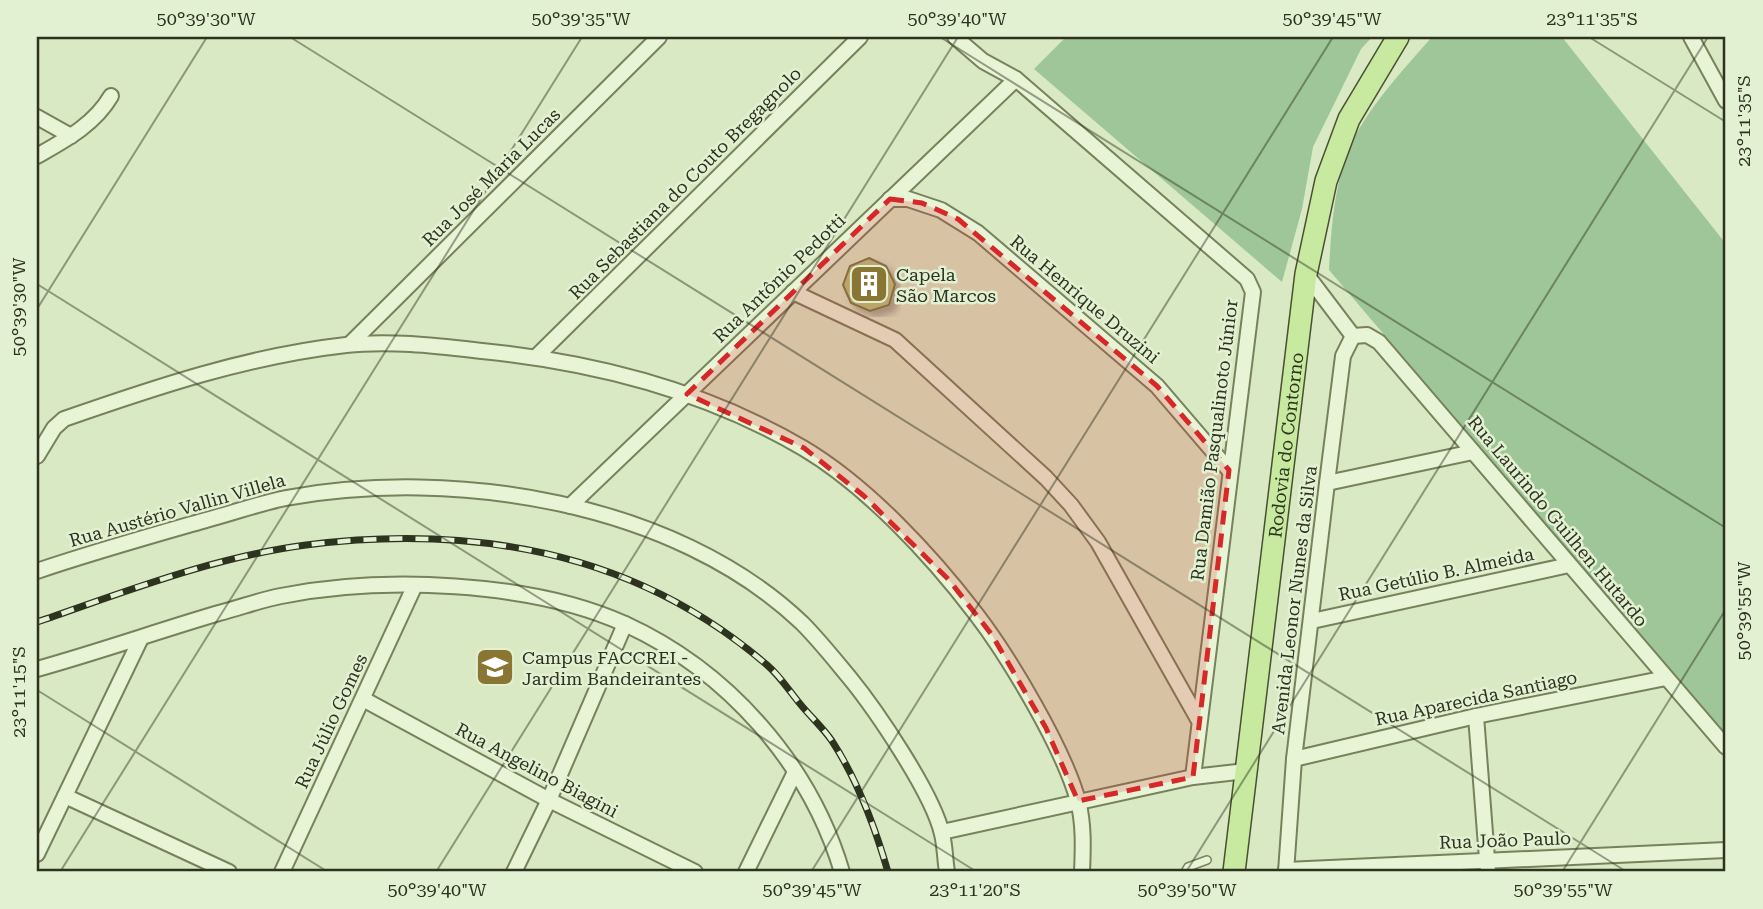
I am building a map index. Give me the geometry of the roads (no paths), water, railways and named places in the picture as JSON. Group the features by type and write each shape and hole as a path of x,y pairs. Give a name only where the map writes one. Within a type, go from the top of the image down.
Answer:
{"main road":[{"name":"Rodovia do Contorno","path":"1234,872 1306,274 1326,181 1349,119 1398,37"}],"street":[{"name":"Rua José Maria Lucas","path":"350,344 659,37"},
{"name":"Rua Sebastiana do Couto Bregagnolo","path":"537,356 860,37"},
{"name":"Rua Damião Pasqualinoto Júnior","path":"955,37 983,61 1016,79 1247,279 1253,292 1198,719 1193,777"},
{"path":"1694,38 1726,101"},
{"name":"Rua Antônio Pedotti","path":"570,506 1016,79"},
{"path":"37,156 71,136 102,111 111,96"},
{"path":"37,117 71,136"},
{"name":"Rua Henrique Druzini","path":"890,199 908,199 941,210 978,233 1157,386 1230,470"},
{"path":"1306,274 1353,336"},
{"path":"793,292 895,340 1063,496 1098,542 1132,597 1198,719"},
{"name":"Rua Laurindo Guilhen Hutardo","path":"1353,336 1367,335 1379,342 1726,747"},
{"name":"Avenida Leonor Nunes da Silva","path":"1286,871 1294,759 1327,483 1343,356 1353,336"},
{"path":"37,456 54,428 76,415 177,379 291,353 350,344 446,347 537,356 687,394 781,436 825,463 864,496 949,580 992,635 1046,728 1078,801 1083,837 1082,872"},
{"path":"1327,483 1473,452"},
{"name":"Rua Austério Vallin Villela","path":"37,571 284,498 330,492 417,489 488,493 570,506 634,526 707,558 738,575 802,623 854,683 887,729 942,832 947,872"},
{"name":"Rua Getúlio B. Almeida","path":"1312,621 1569,565"},
{"path":"37,669 280,596 366,586 415,584 444,585 531,597 625,624 678,653 716,681 753,717 795,772 828,833 842,872"},
{"name":"Rua Júlio Gomes","path":"282,872 415,584"},
{"path":"514,872 550,800 625,624"},
{"path":"37,854 141,638"},
{"name":"Rua Aparecida Santiago","path":"1294,759 1476,716 1666,678"},
{"name":"Rua Angelino Biagini","path":"363,699 550,800 695,872"},
{"path":"1476,716 1488,866"},
{"path":"942,832 1193,777 1246,771"},
{"path":"746,872 795,772"},
{"path":"65,796 229,872"},
{"name":"Rua João Paulo","path":"1286,871 1488,866 1726,850"}],"lane":[{"path":"1185,872 1188,867 1207,860"}],"railway":[{"path":"37,622 203,567 306,545 369,539 431,539 492,544 551,555 608,572 663,596 717,627 772,669 825,732 841,756 865,805 888,872"}],"place":[{"name":"Capela São Marcos","path":"869,284"},
{"name":"Campus FACCREI - Jardim Bandeirantes","path":"495,667"}]}
